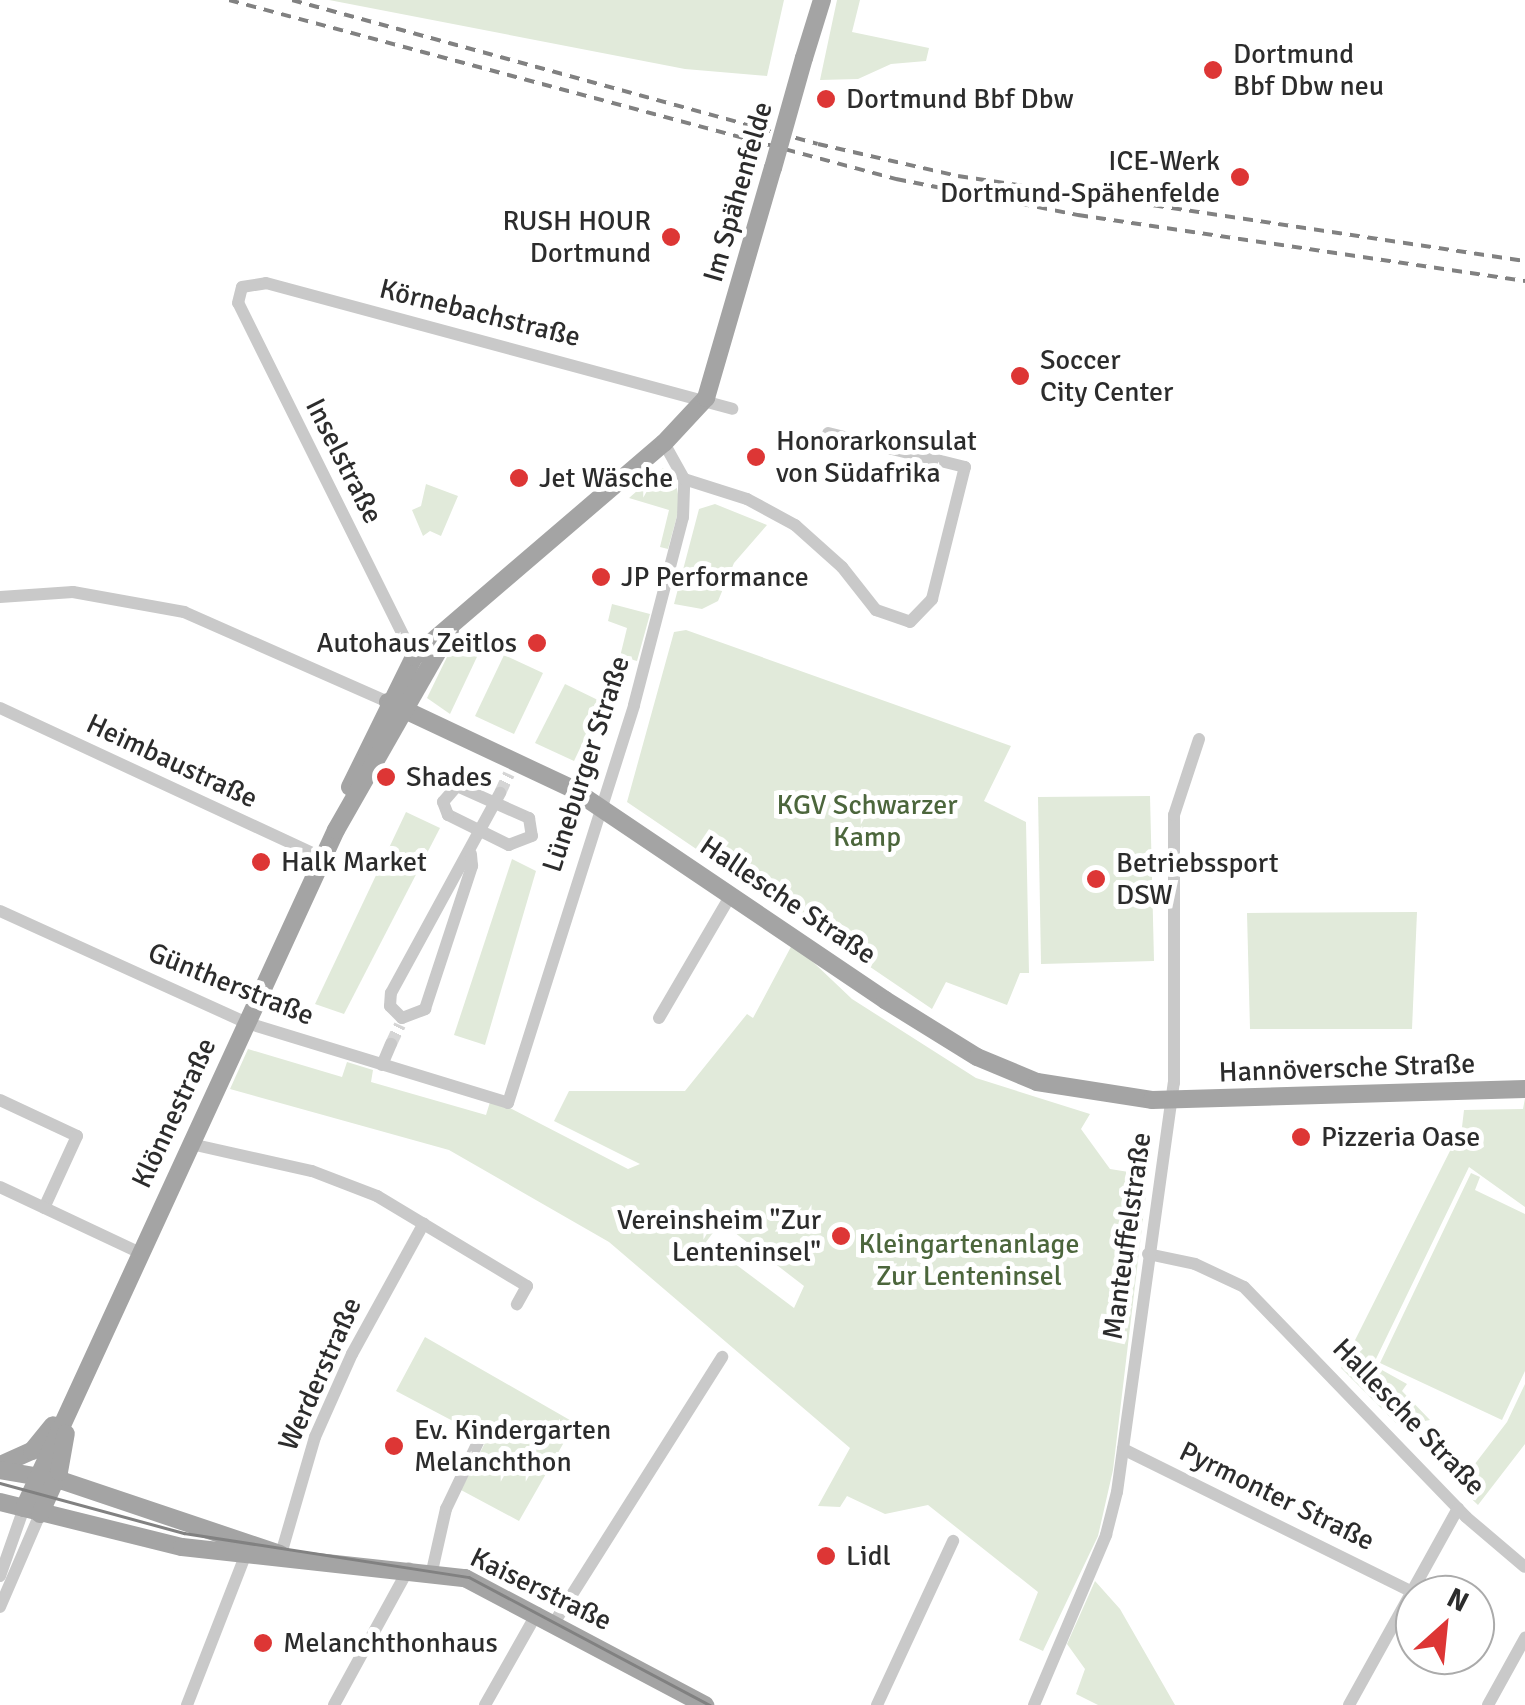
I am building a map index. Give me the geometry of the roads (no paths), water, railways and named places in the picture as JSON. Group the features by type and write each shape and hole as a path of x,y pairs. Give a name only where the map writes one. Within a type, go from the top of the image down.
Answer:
{"main road":[{"name":"Im Spähenfelde","path":"706,398 822,0"},
{"name":"Klönnestraße","path":"32,1511 45,1485 62,1420 414,657 450,630 664,442 706,398"},
{"name":"Klönnestraße","path":"394,705 450,630"},
{"name":"Hallesche Straße","path":"394,705 512,768 599,806 976,1057 1067,1090 1171,1100"},
{"name":"Hannöversche Straße","path":"1171,1100 1525,1089"},
{"path":"0,1467 36,1447 62,1420"},
{"path":"0,1467 45,1485"},
{"name":"Kaiserstraße","path":"45,1485 128,1506 281,1554"},
{"name":"Kaiserstraße","path":"0,1502 143,1541 244,1556 281,1554 432,1571 486,1586 705,1705"}],"street":[{"name":"Körnebachstraße","path":"242,287 266,283 706,398 732,410"},
{"name":"Inselstraße","path":"242,287 238,303 414,657"},
{"path":"664,442 684,479 773,512 819,545 887,619 917,619 932,598 965,467 828,433"},
{"name":"Lüneburger Straße","path":"508,1103 658,616 684,516 684,479"},
{"path":"0,597 73,592 184,612 394,705"},
{"name":"Heimbaustraße","path":"0,708 324,858"},
{"name":"Manteuffelstraße","path":"1034,1705 1106,1535 1123,1449 1171,1100 1174,814 1188,754 1199,739"},
{"path":"465,786 498,797 529,818 532,836 518,846 448,815 446,794 465,786"},
{"path":"471,854 472,866 425,1009 401,1022 390,1006 391,993 471,854 498,797"},
{"path":"659,1018 731,894"},
{"name":"Güntherstraße","path":"0,911 247,1023 508,1103"},
{"path":"382,1064 391,1044"},
{"path":"0,1100 77,1136 44,1208"},
{"path":"190,1144 334,1179 424,1223 527,1286"},
{"path":"0,1187 138,1252"},
{"name":"Werderstraße","path":"281,1554 316,1436 352,1354 424,1223"},
{"name":"Hallesche Straße","path":"1148,1254 1195,1264 1244,1286 1458,1508 1525,1567"},
{"path":"517,1304 536,1271"},
{"path":"554,1623 722,1357"},
{"path":"432,1571 446,1509 481,1436"},
{"name":"Pyrmonter Straße","path":"1123,1449 1395,1584"},
{"path":"1417,1575 1458,1508"},
{"path":"0,1576 32,1511"},
{"path":"0,1607 32,1511"},
{"path":"877,1705 953,1541"},
{"path":"188,1705 244,1556"},
{"path":"334,1705 409,1568"},
{"path":"485,1705 537,1613"},
{"path":"1349,1705 1395,1615"},
{"path":"1488,1705 1525,1638"}],"tunnel":[{"path":"500,793 509,774"},
{"path":"391,1044 400,1025"}],"tram line":[{"path":"0,1483 184,1533 469,1577 710,1705"}],"railway":[{"path":"229,0 896,179 1078,215 1525,281"},
{"path":"292,0 818,144 958,176 1525,261"}],"place":[{"name":"Dortmund Bbf Dbw neu","path":"1213,70"},
{"name":"Dortmund Bbf Dbw","path":"826,99"},
{"name":"ICE-Werk Dortmund-Spähenfelde","path":"1240,177"},
{"name":"RUSH HOUR Dortmund","path":"671,237"},
{"name":"Soccer City Center","path":"1020,376"},
{"name":"Honorarkonsulat von Südafrika","path":"756,457"},
{"name":"Jet Wäsche","path":"519,478"},
{"name":"JP Performance","path":"601,577"},
{"name":"Autohaus Zeitlos","path":"537,643"},
{"name":"Shades","path":"386,777"},
{"name":"Halk Market","path":"261,862"},
{"name":"Betriebssport DSW","path":"1096,879"},
{"name":"Pizzeria Oase","path":"1301,1137"},
{"name":"Vereinsheim \"Zur Lenteninsel\"","path":"841,1236"},
{"name":"Ev. Kindergarten Melanchthon","path":"394,1446"},
{"name":"Lidl","path":"826,1556"},
{"name":"Melanchthonhaus","path":"263,1643"}],"park label":[{"name":"KGV Schwarzer Kamp","path":"867,821"},
{"name":"Kleingartenanlage Zur Lenteninsel","path":"969,1260"}]}
